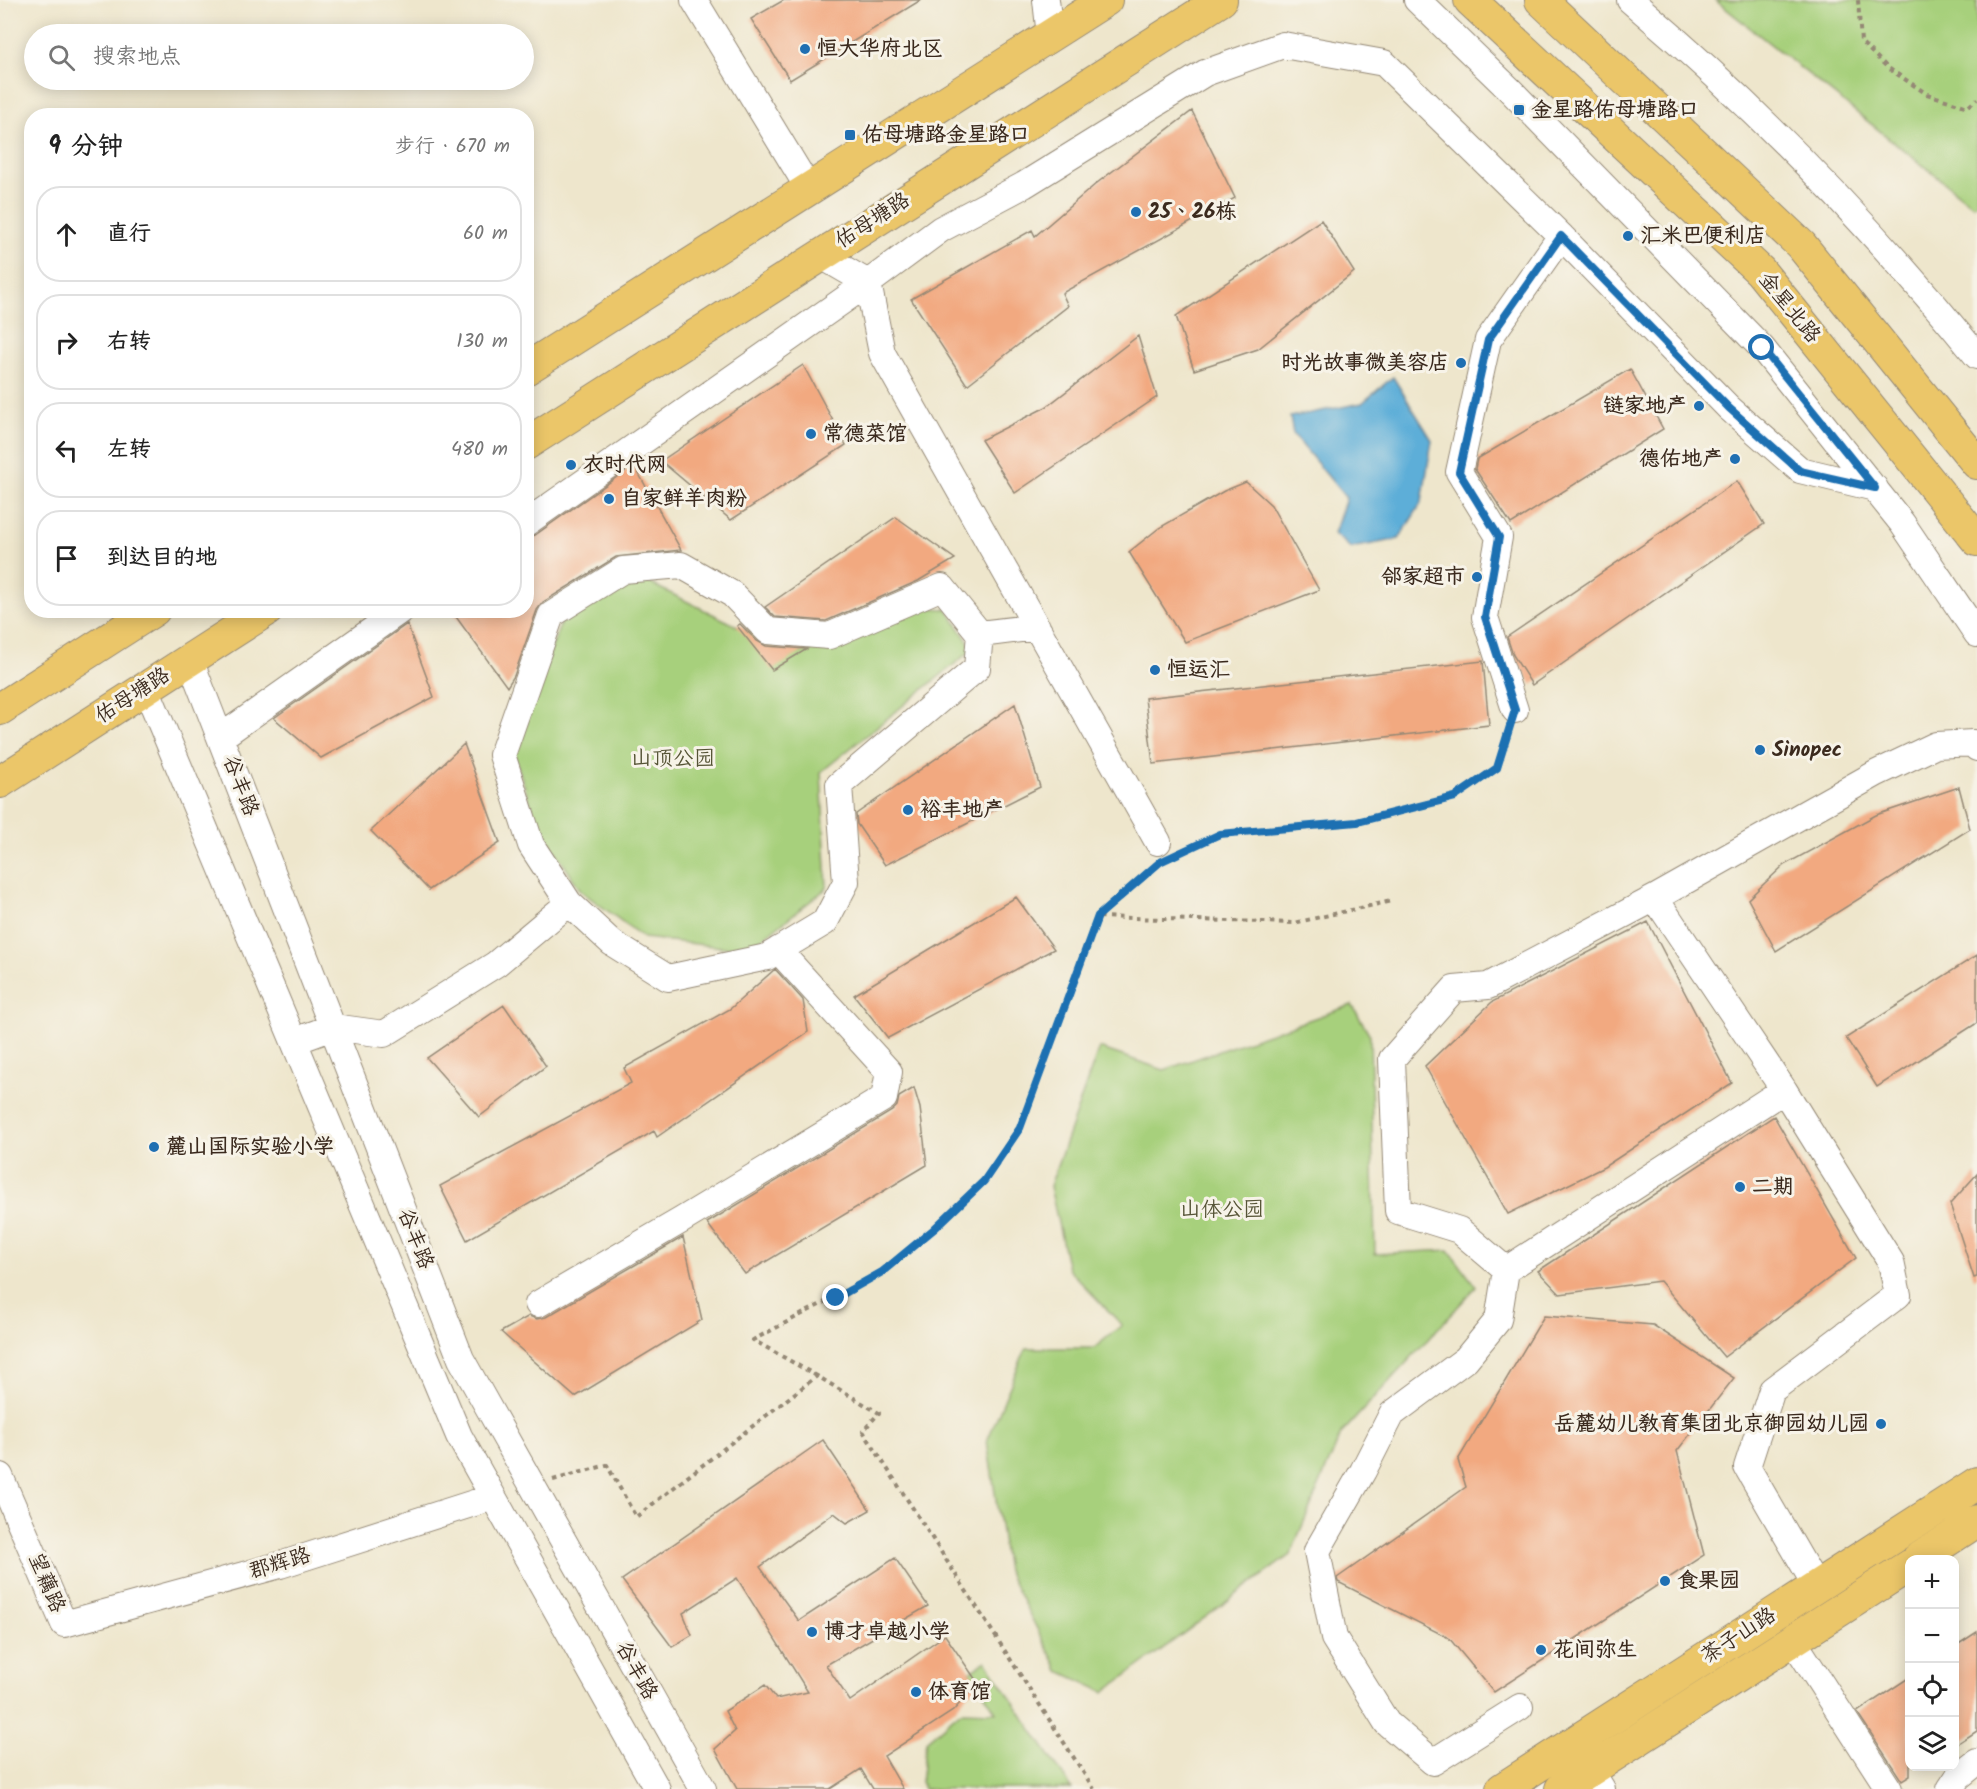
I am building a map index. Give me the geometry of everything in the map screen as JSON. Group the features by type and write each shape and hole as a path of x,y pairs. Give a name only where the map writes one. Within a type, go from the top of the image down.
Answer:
{"main road":[{"path":"534,364 1106,0"},
{"name":"佑母塘路","path":"534,439 1221,0"},
{"name":"金星北路","path":"1470,0 1760,271 1977,540"},
{"path":"1541,0 1801,245 1977,463"},
{"path":"0,709 142,618"},
{"name":"佑母塘路","path":"0,782 255,618"},
{"name":"茶子山路","path":"1502,1789 1977,1483"},
{"path":"1925,1555 1977,1521"},
{"name":"茶子山路","path":"1561,1789 1596,1780 1793,1640 1905,1568"}],"street":[{"path":"694,0 809,189"},
{"path":"1046,0 1050,36"},
{"path":"1417,0 1509,89 1762,348 1902,523 1977,634"},
{"path":"1630,0 1719,80 1839,200 1891,255 1977,356"},
{"path":"534,517 868,283 941,228 1024,185 1205,73 1283,45 1384,63 1561,236 1729,408 1800,471 1875,488"},
{"path":"1515,710 1485,617 1499,537 1459,472 1488,340 1561,236"},
{"path":"820,255 868,283 882,353 1037,627 1159,852"},
{"path":"681,565 732,594 768,631 829,636 942,587 980,634 978,668 839,785 846,882 825,922 767,957 668,978 612,944 569,903 531,845 502,755 551,615 623,570 681,565"},
{"path":"221,737 390,618"},
{"path":"980,634 1037,627"},
{"name":"谷丰路","path":"190,660 461,1359 702,1789"},
{"name":"谷丰路","path":"147,688 459,1436 657,1789"},
{"path":"1506,1270 1459,1230 1398,1211 1392,1059 1454,989 1488,986 1656,898 1876,772 1936,746 1973,743 1977,748"},
{"path":"1656,898 1784,1090 1891,1262 1898,1295 1772,1390 1748,1467 1816,1586"},
{"path":"295,1041 333,1027 384,1034 496,964 569,903"},
{"path":"538,1304 884,1098 889,1072 778,950"},
{"path":"1520,1707 1433,1762 1387,1723 1334,1638 1317,1551 1364,1471 1392,1414 1466,1359 1498,1320 1506,1270 1784,1090"},
{"name":"望藕路","path":"0,1476 64,1624"},
{"name":"郡辉路","path":"64,1624 280,1565 494,1497"},
{"path":"1793,1640 1888,1789"},
{"path":"1950,1789 1958,1777 1977,1762"}],"path":[{"path":"1858,0 1861,42 1888,68 1927,94 1968,106 1977,99"},
{"path":"1094,1789 862,1431 879,1413 753,1340 882,1272 934,1229 984,1181 1020,1128 1098,916 1159,852 1220,834 1357,822 1455,797 1497,768 1515,710"},
{"path":"1098,916 1294,923 1391,901"},
{"path":"532,1485 606,1466 636,1516 817,1376"}],"green space":[{"path":"1715,0 1977,0 1977,203 1973,205"},
{"name":"山顶公园","path":"623,570 737,626 800,653 909,607 947,609 973,649 821,772 827,888 748,950 644,938 581,891 537,823 513,752 561,623"},
{"name":"山体公园","path":"1352,1005 1370,1035 1375,1254 1449,1250 1476,1287 1341,1434 1290,1555 1104,1692 1059,1671 1007,1571 987,1441 1026,1348 1094,1348 1122,1325 1068,1269 1050,1186 1099,1048 1164,1070"},
{"path":"986,1661 1072,1789 924,1789 921,1782 926,1741 961,1711 996,1712 970,1672"}],"water":[{"path":"1393,377 1432,440 1422,502 1399,539 1351,548 1334,534 1346,498 1293,434 1290,417 1362,403"}],"building":[{"name":"恒大华府北区","path":"784,0 921,0 790,80 751,19"},
{"path":"1192,111 1235,198 1062,293 1068,306 967,385 911,299 1032,230 1035,236 1097,183"},
{"path":"1321,220 1354,272 1258,349 1194,370 1176,316"},
{"path":"1138,336 1157,397 1015,493 981,440 1046,407"},
{"path":"803,365 846,445 731,520 661,461"},
{"path":"1630,369 1663,429 1511,524 1475,469 1477,459"},
{"path":"634,465 681,550 616,557 543,602 537,610 514,676 507,687 457,618 534,618 535,535"},
{"path":"1737,481 1764,524 1532,685 1513,655 1507,637"},
{"path":"1246,482 1271,505 1319,590 1185,642 1129,552 1159,528 1224,491"},
{"path":"896,517 955,559 918,581 826,621 775,617 765,607"},
{"path":"407,624 434,697 321,758 274,718"},
{"path":"740,624 757,641 766,646 807,649 772,670 737,626"},
{"path":"1483,661 1489,725 1153,764 1145,698"},
{"path":"1015,704 1040,787 885,865 857,824 856,814"},
{"path":"464,744 500,843 429,890 371,831"},
{"path":"1959,787 1970,829 1776,951 1748,899 1784,865 1876,815"},
{"path":"1016,897 1054,949 888,1038 854,995"},
{"path":"1648,922 1732,1083 1604,1167 1508,1214 1425,1066 1492,1002"},
{"path":"1977,955 1977,1023 1877,1087 1846,1038"},
{"path":"775,969 803,1000 808,1032 657,1137 654,1131 467,1240 440,1186 631,1083 624,1068 730,1009"},
{"path":"504,1005 546,1066 479,1117 427,1058"},
{"path":"914,1088 920,1108 927,1165 745,1274 707,1223 892,1111 897,1106 899,1097"},
{"name":"二期","path":"1774,1116 1856,1258 1724,1357 1660,1281 1560,1294 1538,1271"},
{"path":"1977,1174 1977,1277 1974,1278 1950,1204"},
{"path":"683,1237 702,1320 575,1397 501,1332 529,1316 537,1319 546,1317"},
{"path":"1544,1316 1653,1325 1734,1378 1677,1451 1704,1555 1494,1692 1449,1638 1338,1582 1337,1578 1466,1487 1458,1460"},
{"path":"823,1440 870,1510 847,1523 834,1513 760,1567 799,1621 895,1558 928,1606 826,1665 850,1701 945,1635 978,1683 953,1711 884,1756 903,1789 873,1789 861,1769 830,1789 737,1789 715,1749 735,1731 725,1711 765,1685 776,1699 808,1692 737,1578 683,1613 692,1635 672,1647 622,1580"},
{"path":"1977,1632 1977,1731 1959,1743 1959,1663 1959,1644"},
{"path":"1905,1680 1905,1771 1910,1771 1910,1776 1902,1781 1857,1712"}],"place":[{"name":"恒大华府北区","path":"805,49"},
{"name":"金星路佑母塘路口","path":"1519,110"},
{"name":"佑母塘路金星路口","path":"850,135"},
{"name":"25、26栋","path":"1136,212"},
{"name":"汇米巴便利店","path":"1628,236"},
{"name":"时光故事微美容店","path":"1461,363"},
{"name":"链家地产","path":"1699,406"},
{"name":"常德菜馆","path":"811,434"},
{"name":"德佑地产","path":"1735,459"},
{"name":"衣时代网","path":"571,465"},
{"name":"自家鲜羊肉粉","path":"609,499"},
{"name":"邻家超市","path":"1477,577"},
{"name":"恒运汇","path":"1155,670"},
{"name":"Sinopec","path":"1760,750"},
{"name":"裕丰地产","path":"908,810"},
{"name":"麓山国际实验小学","path":"154,1147"},
{"name":"二期","path":"1740,1187"},
{"name":"岳麓幼儿教育集团北京御园幼儿园","path":"1881,1424"},
{"name":"食果园","path":"1665,1581"},
{"name":"博才卓越小学","path":"812,1632"},
{"name":"花间弥生","path":"1541,1650"},
{"name":"体育馆","path":"916,1692"}],"route":[{"path":"836,1298 882,1272 934,1229 984,1181 1020,1128 1098,916 1160,862 1220,834 1357,822 1455,797 1497,768 1515,710 1485,617 1499,537 1459,472 1488,340 1561,236 1729,408 1800,471 1875,488 1762,348"}]}
